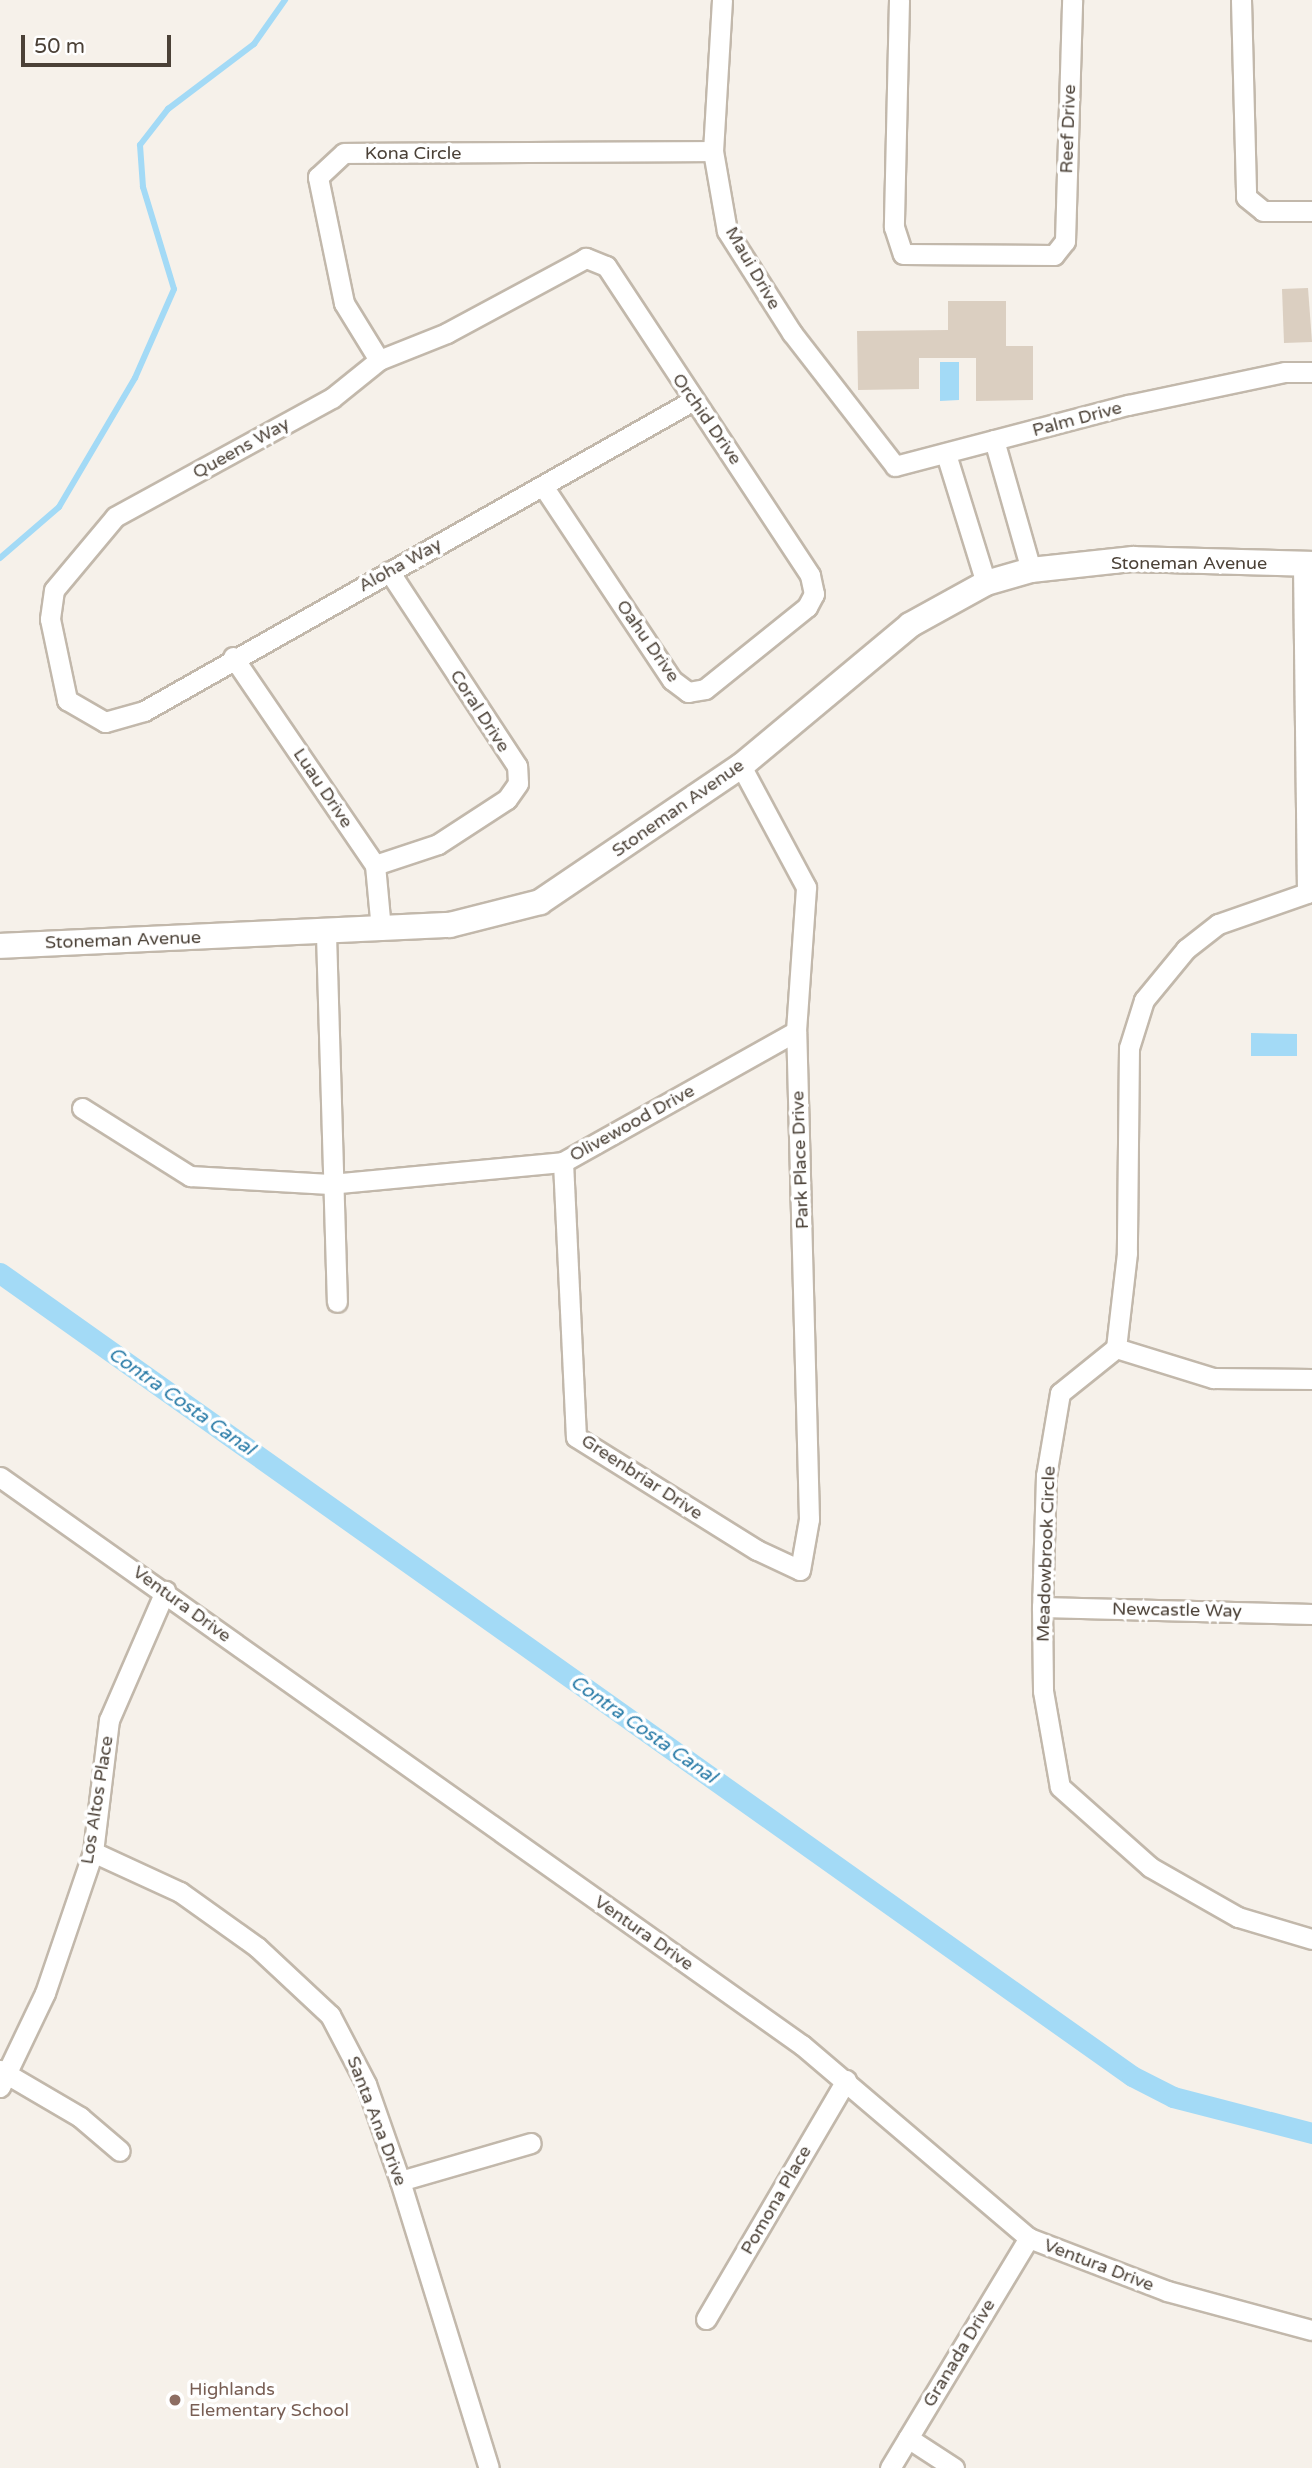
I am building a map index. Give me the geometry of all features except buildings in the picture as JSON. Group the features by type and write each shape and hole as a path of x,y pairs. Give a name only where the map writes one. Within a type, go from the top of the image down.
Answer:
{"street":[{"name":"Maui Drive","path":"722,0 713,151 727,232 861,427"},
{"name":"Reef Drive","path":"899,0 894,227 903,254 1054,255 1065,241 1072,0"},
{"path":"1241,0 1246,197 1263,211 1312,211"},
{"name":"Kona Circle","path":"379,360 344,303 317,177 344,153 713,151"},
{"name":"Queens Way","path":"105,722 67,700 59,678 50,619 54,590 76,558 115,517 332,397 379,360 447,333 586,258"},
{"name":"Orchid Drive","path":"586,258 606,266 692,401 810,575 814,594"},
{"name":"Palm Drive","path":"861,427 895,466 1128,405 1285,372 1312,372"},
{"name":"Aloha Way","path":"105,722 144,711 233,657 692,401"},
{"path":"994,440 1031,570"},
{"path":"946,454 986,583"},
{"name":"Oahu Drive","path":"543,486 672,680 688,692 705,689 807,607 814,594"},
{"name":"Stoneman Avenue","path":"0,946 326,934 450,925 540,902 741,766 910,625 986,583 1031,570 1133,559 1308,564"},
{"path":"1308,564 1309,894 1218,924 1186,949 1143,1000 1129,1048 1127,1253 1116,1348 1213,1378 1312,1379"},
{"name":"Coral Drive","path":"375,865 438,844 507,799 518,783 517,766 389,571"},
{"name":"Luau Drive","path":"233,657 375,865 381,930"},
{"name":"Park Place Drive","path":"741,766 806,887 796,1031 810,1519 800,1570"},
{"path":"326,934 330,1184 337,1302"},
{"name":"Olivewood Drive","path":"82,1108 190,1176 330,1184 563,1162 796,1031"},
{"name":"Greenbriar Drive","path":"563,1162 576,1437 757,1550 800,1570"},
{"name":"Meadowbrook Circle","path":"1116,1348 1060,1392 1046,1476 1042,1607 1043,1691 1060,1787 1150,1867 1238,1917 1312,1938"},
{"name":"Ventura Drive","path":"0,1477 164,1591 846,2080 1029,2238 1167,2291 1312,2330"},
{"name":"Los Altos Place","path":"2,2077 45,1993 93,1852 109,1720 164,1591"},
{"name":"Newcastle Way","path":"1042,1607 1312,1614"},
{"name":"Santa Ana Drive","path":"93,1852 180,1892 257,1947 330,2015 366,2084 400,2181 489,2468"},
{"path":"2,2077 80,2117 120,2151"},
{"name":"Pomona Place","path":"706,2319 846,2080"},
{"path":"400,2181 531,2143"},
{"name":"Granada Drive","path":"890,2468 1029,2238"},
{"path":"908,2438 954,2468"}],"water":[{"path":"940,362 959,362 959,400 940,401"},
{"path":"1251,1033 1297,1034 1297,1056 1251,1056"}],"waterway":[{"path":"0,558 59,507 135,378 174,289 143,187 140,145 168,109 254,44 285,0"},
{"name":"Contra Costa Canal","path":"0,1273 1132,2076 1173,2097 1312,2133"}],"place":[{"name":"Highlands Elementary School","path":"175,2400"}]}
